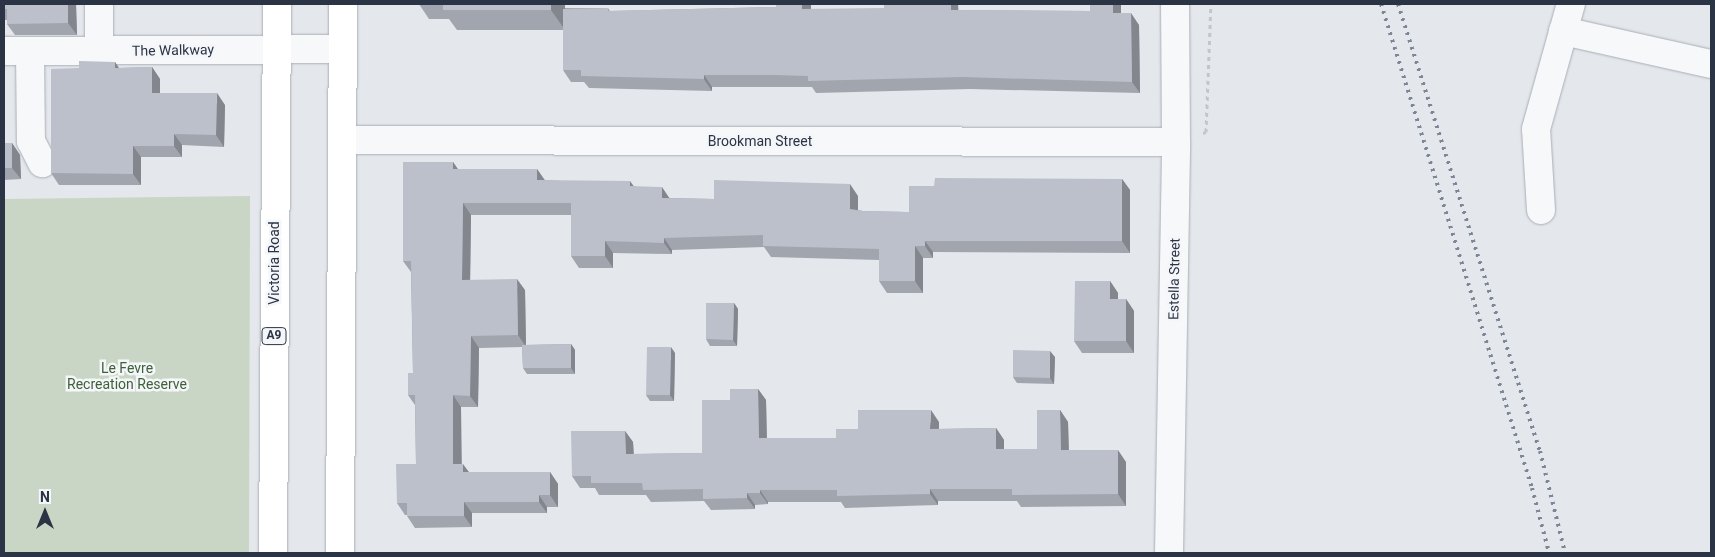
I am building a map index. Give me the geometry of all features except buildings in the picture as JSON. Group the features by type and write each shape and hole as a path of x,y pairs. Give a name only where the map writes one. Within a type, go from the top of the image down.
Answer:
{"highway":[{"name":"Victoria Road","path":"273,553 275,48 277,4"},
{"path":"340,553 344,140 343,4"}],"street":[{"path":"99,4 99,51"},
{"name":"Estella Street","path":"1169,553 1176,142 1175,4"},
{"path":"1540,210 1536,129 1571,4"},
{"path":"1563,32 1711,64"},
{"name":"The Walkway","path":"4,51 343,49"},
{"path":"30,51 31,141 42,163"},
{"name":"Brookman Street","path":"344,140 1176,142"}],"path":[{"path":"1176,142 1206,132 1212,4"}],"green space":[{"name":"Le Fevre Recreation Reserve","path":"250,196 249,553 4,553 4,199"}],"railway":[{"path":"1381,4 1532,488 1549,553"},
{"path":"1398,4 1540,451 1565,553"}]}
